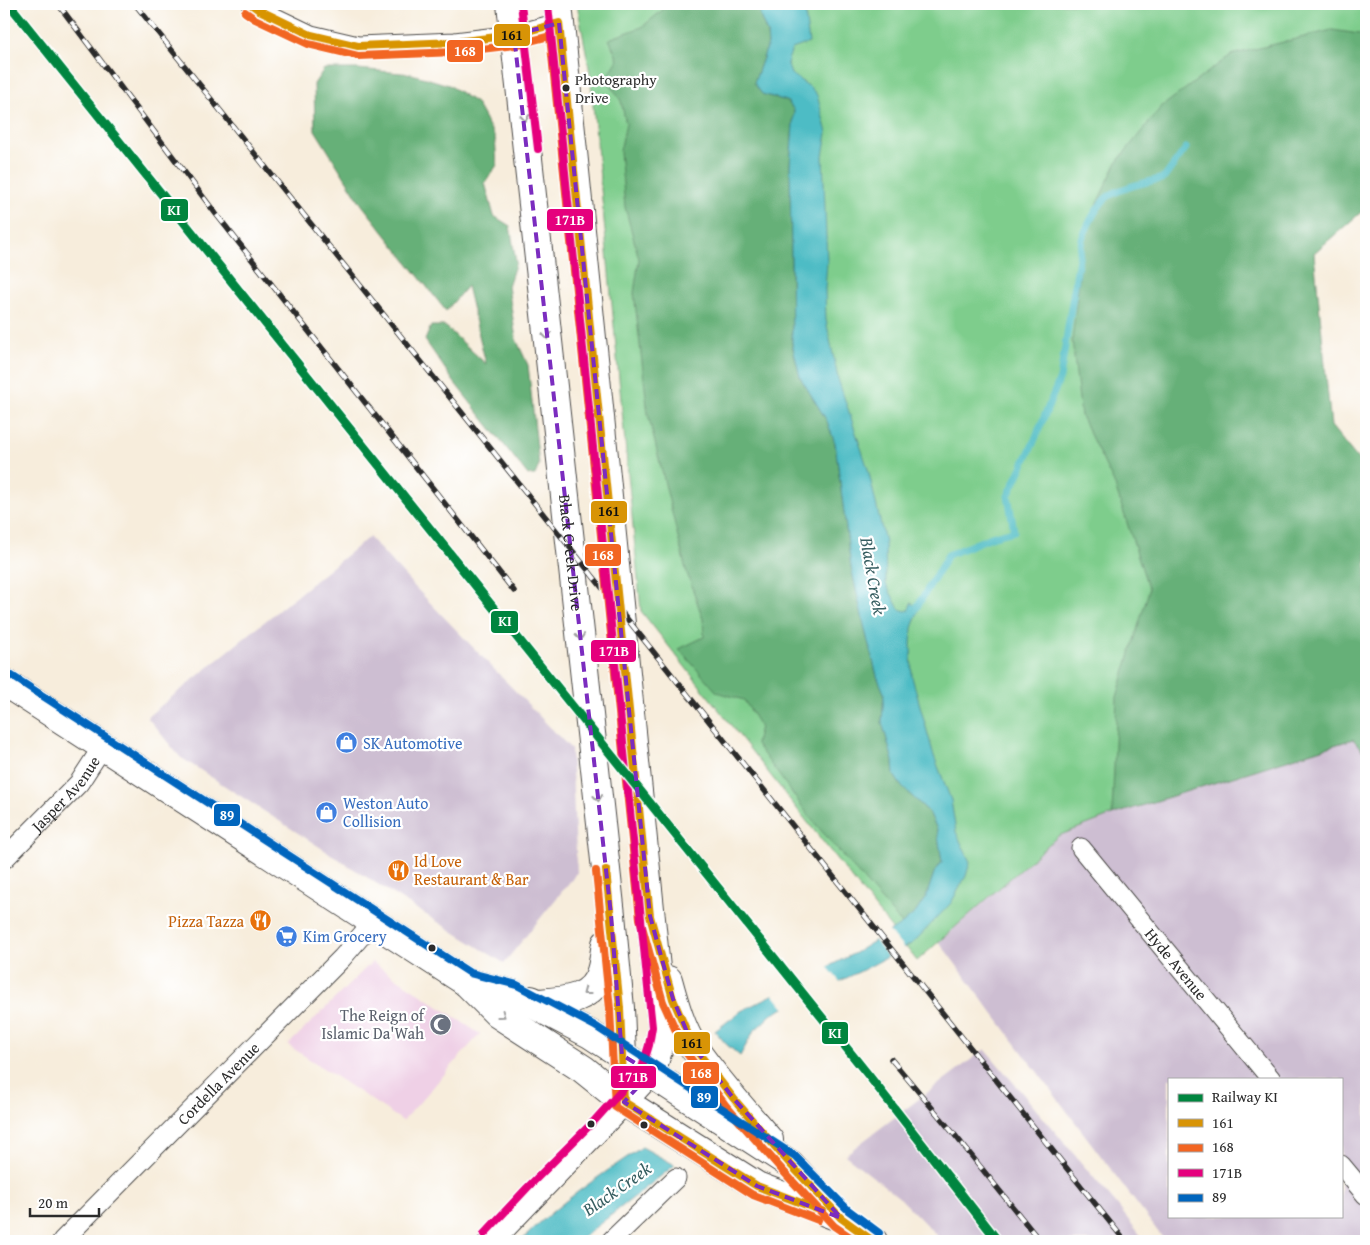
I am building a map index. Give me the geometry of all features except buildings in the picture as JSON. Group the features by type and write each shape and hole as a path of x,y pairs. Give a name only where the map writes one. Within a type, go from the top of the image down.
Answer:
{"main road":[{"name":"Black Creek Drive","path":"511,4 521,80 611,915 623,1078"},
{"path":"558,13 662,1027 659,1046 651,1073"},
{"path":"4,682 466,982 498,1014 583,1068 623,1078 651,1073 790,1164"},
{"path":"466,982 537,1002 579,998 593,986 601,972 611,915"},
{"path":"650,916 673,998 693,1046 734,1099 790,1164 841,1218 873,1241"},
{"path":"513,994 590,1034 623,1078 757,1186 841,1218"}],"street":[{"path":"251,4 259,10 311,35 358,46 455,42 514,35 558,13"},
{"name":"Jasper Avenue","path":"4,859 79,783 103,746"},
{"name":"Hyde Avenue","path":"1082,848 1270,1078"},
{"name":"Cordella Avenue","path":"62,1241 336,965 373,922"},
{"path":"491,1241 623,1078 651,1073"},
{"path":"1342,1166 1366,1195"},
{"path":"611,1241 676,1178"}],"highlighted area":[{"path":"559,23 650,916 673,999 693,1046 734,1099 841,1218 757,1186 624,1102 651,1073 622,1055 611,915 514,35"}],"shaded area":[{"path":"369,537 571,749 577,873 504,963 180,757 147,717"},
{"path":"1353,739 1366,755 1366,1241 1165,1241 939,942 1058,836 1112,815"},
{"path":"372,962 480,1034 403,1121 288,1045"},
{"path":"985,1049 1145,1241 942,1241 901,1199 845,1155"}],"green space":[{"path":"577,4 1366,4 1366,139 1286,186 1353,739 1112,815 1058,836 917,961 641,611 590,73"},
{"path":"670,4 760,4 760,16 767,33 768,44 754,83 762,94 787,101 794,110 790,166 792,344 800,377 827,421 835,443 851,567 877,676 884,693 882,722 893,761 894,775 902,787 929,812 937,829 942,862 934,873 926,897 916,912 902,924 812,820 756,744 760,726 744,700 717,692 679,649 704,637 703,619 686,570 648,414 634,293 639,259 625,207 620,151 626,124 621,101 606,78 618,60 609,39 642,27"},
{"path":"1332,30 1366,35 1366,208 1314,253 1331,426 1366,469 1366,755 1353,739 1112,815 1117,697 1149,590 1114,483 1081,416 1072,340 1085,228 1117,162 1161,107 1231,55"},
{"path":"324,69 358,69 412,74 449,85 476,103 495,137 497,165 485,183 494,216 510,226 516,262 508,286 516,339 528,365 539,465 535,475 528,475 454,382 425,340 431,326 445,326 486,364 467,286 446,311 362,205 315,130 314,84"}],"water":[{"name":"Black Creek","path":"760,4 802,4 805,13 809,43 792,49 787,63 791,74 810,87 817,95 827,133 823,156 827,262 825,289 826,320 838,379 868,469 885,542 886,584 899,609 909,610 911,603 917,607 918,611 912,628 912,677 934,756 951,800 956,832 970,862 966,876 951,903 913,943 865,969 772,1014 754,1031 740,1056 715,1031 741,1011 855,953 902,924 916,912 926,897 934,873 942,862 937,829 929,812 902,787 894,775 893,761 882,722 884,693 877,676 866,634 851,567 835,443 827,421 800,377 792,343 790,166 794,110 787,101 762,94 754,83 768,44 767,33 760,16"},
{"name":"Black Creek","path":"642,1147 675,1165 578,1241 521,1241 564,1203"}],"pier":[{"path":"888,930 905,950 889,959 874,939"},
{"path":"826,965 841,983 786,1010 772,993"}],"waterway":[{"path":"912,615 948,555 994,536 1014,531 1008,496 1033,444 1060,378 1082,239 1094,213 1110,195 1133,186 1164,178 1186,148"}],"railway":[{"path":"58,4 216,214 514,591"},
{"path":"135,4 1125,1241"},
{"path":"891,1059 1040,1241"}],"rail line":[{"name":"KI","path":"9,4 869,1076 998,1241"}],"transit line":[{"name":"161","path":"251,4 259,10 311,35 358,46 455,42 514,35 559,23 650,916 673,999 693,1046 734,1099 790,1164 841,1218 873,1241"},
{"name":"171B","path":"521,4 538,149"},
{"name":"171B","path":"484,1234 595,1120 642,1068 652,1027 548,5"},
{"name":"168","path":"245,12 255,19 308,44 358,56 456,52 515,45 550,36 640,919 663,1002 685,1051 726,1106 783,1171 834,1226 856,1241"},
{"name":"89","path":"9,674 470,973 517,985 595,1026 795,1156 848,1210 879,1233"},
{"name":"161","path":"606,870 620,1008 624,1102 757,1186 822,1211"},
{"name":"168","path":"596,871 610,1009 615,1107 753,1195 818,1220"}],"place":[{"name":"Photography Drive","path":"566,88"},
{"name":"SK Automotive","path":"347,743"},
{"name":"Weston Auto Collision","path":"327,812"},
{"name":"Id Love Restaurant & Bar","path":"398,870"},
{"name":"Pizza Tazza","path":"260,921"},
{"name":"Kim Grocery","path":"287,936"},
{"name":"The Reign of Islamic Da'Wah","path":"440,1024"}]}
